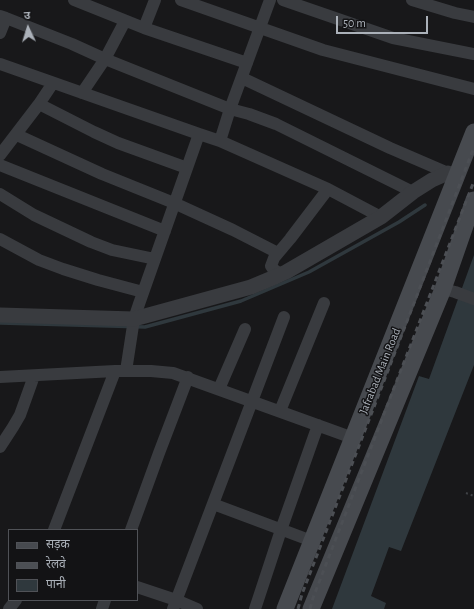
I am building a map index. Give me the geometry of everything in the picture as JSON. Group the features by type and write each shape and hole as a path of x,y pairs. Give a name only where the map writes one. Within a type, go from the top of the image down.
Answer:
{"main road":[{"name":"Jafrabad Main Road","path":"285,609 353,438 452,174 474,132"},
{"path":"311,609 449,291 474,200"}],"street":[{"path":"74,0 97,4 125,21 247,63"},
{"path":"144,28 155,0"},
{"path":"181,0 323,50 474,89"},
{"path":"220,141 230,109 270,0"},
{"path":"283,0 393,38 474,54"},
{"path":"412,0 454,13 474,17"},
{"path":"0,33 3,17 230,109 276,124 413,192"},
{"path":"82,93 105,59 125,21"},
{"path":"0,64 220,141 328,189 381,217"},
{"path":"242,78 390,148 452,174"},
{"path":"0,155 53,83"},
{"path":"39,104 118,143 187,168"},
{"path":"54,529 120,371 134,324 138,304 199,134"},
{"path":"16,135 102,174 174,203 233,230 278,253"},
{"path":"0,165 165,231"},
{"path":"0,315 134,324 251,287 280,274 381,217 413,192 432,180 452,174"},
{"path":"280,274 271,266 274,258 328,189"},
{"path":"0,194 34,215 91,242 112,250 155,259"},
{"path":"0,239 39,260 63,269 143,292"},
{"path":"449,291 474,299"},
{"path":"280,411 324,303"},
{"path":"175,605 284,317"},
{"path":"219,389 245,329"},
{"path":"0,377 120,371 173,373 188,377 353,438"},
{"path":"0,446 20,415 34,376"},
{"path":"131,529 188,377"},
{"path":"255,609 318,425"},
{"path":"213,504 312,541"},
{"path":"138,587 175,605 197,609"},
{"path":"9,609 15,601"}],"path":[{"path":"466,493 474,496"}],"water":[{"path":"474,255 474,365 401,551 389,547 371,596 386,603 384,609 332,609 419,376 429,379"}],"waterway":[{"path":"0,323 145,327 241,301 309,272 399,222 425,205"}],"railway":[{"path":"298,609 302,594 474,147"},
{"path":"310,609 474,181"}]}
